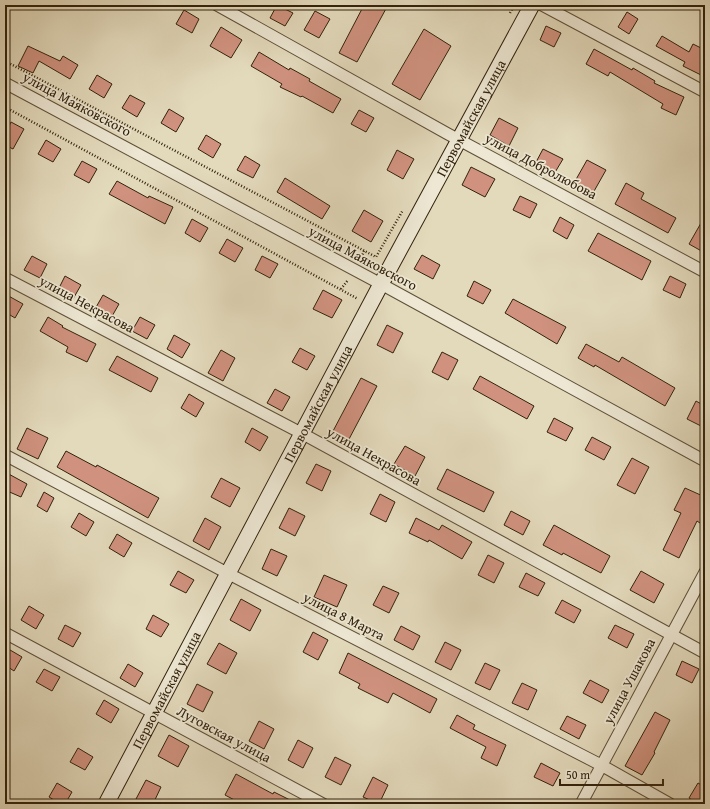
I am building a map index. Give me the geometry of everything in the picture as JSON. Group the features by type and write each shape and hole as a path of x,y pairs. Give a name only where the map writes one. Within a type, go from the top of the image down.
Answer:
{"street":[{"name":"улица Добролюбова","path":"217,5 460,140 705,272"},
{"name":"Первомайская улица","path":"106,804 229,574 381,284 532,5"},
{"path":"542,5 705,92"},
{"name":"улица Маяковского","path":"5,83 381,284 705,461"},
{"name":"улица Некрасова","path":"5,278 303,434 705,653"},
{"name":"улица 8 Марта","path":"5,455 229,574 602,765 670,804"},
{"name":"улица Ушакова","path":"581,804 705,572"},
{"name":"Луговская улица","path":"5,633 323,804"}],"path":[{"path":"507,18 514,5"},
{"path":"5,61 376,257 404,209"},
{"path":"5,107 370,305"}],"building":[{"path":"277,5 293,13 285,26 270,18"},
{"path":"364,5 388,5 357,62 339,53"},
{"path":"184,10 199,19 192,33 176,24"},
{"path":"315,11 330,19 319,38 304,30"},
{"path":"627,12 638,19 629,34 618,27"},
{"path":"546,26 561,33 554,47 540,40"},
{"path":"221,27 242,40 231,58 210,46"},
{"path":"424,29 451,46 420,100 392,84"},
{"path":"662,36 689,52 693,44 705,50 705,77 683,66 685,62 656,46"},
{"path":"28,46 60,61 63,56 78,65 70,79 39,61 33,73 18,66"},
{"path":"594,49 632,70 633,68 655,81 654,83 684,97 676,115 661,108 663,104 610,72 608,76 586,64"},
{"path":"259,52 289,70 290,68 310,79 309,81 341,99 333,113 302,96 301,97 280,87 282,84 251,66"},
{"path":"97,75 112,84 104,98 89,89"},
{"path":"130,95 145,103 137,117 122,108"},
{"path":"169,109 184,118 176,132 161,123"},
{"path":"359,110 374,118 366,132 351,124"},
{"path":"499,118 518,128 509,146 490,135"},
{"path":"11,122 24,129 13,149 5,145 5,134"},
{"path":"206,135 221,144 213,158 198,149"},
{"path":"46,140 61,149 53,162 38,154"},
{"path":"543,149 563,159 554,174 535,164"},
{"path":"397,150 414,159 403,179 387,170"},
{"path":"245,156 260,165 253,178 237,170"},
{"path":"587,160 606,170 593,193 574,183"},
{"path":"82,161 97,169 89,183 74,175"},
{"path":"471,167 495,179 485,197 462,185"},
{"path":"285,178 330,206 322,219 277,192"},
{"path":"117,181 148,198 149,196 173,207 165,224 109,194"},
{"path":"626,183 644,193 641,199 676,218 668,233 615,204"},
{"path":"520,196 537,204 530,218 513,210"},
{"path":"364,210 383,221 371,242 352,231"},
{"path":"705,216 705,253 689,244"},
{"path":"560,217 574,225 567,239 553,231"},
{"path":"192,219 208,228 200,242 185,233"},
{"path":"598,233 651,261 642,280 588,251"},
{"path":"227,239 243,248 235,262 219,253"},
{"path":"422,255 440,265 433,279 414,269"},
{"path":"32,256 47,264 40,278 24,270"},
{"path":"262,256 278,264 270,278 255,270"},
{"path":"65,276 81,285 73,299 58,290"},
{"path":"670,276 686,284 680,298 663,290"},
{"path":"474,281 491,290 483,304 467,296"},
{"path":"323,290 342,300 332,318 313,309"},
{"path":"5,294 23,304 15,318 5,312"},
{"path":"103,295 119,304 111,318 95,309"},
{"path":"513,299 566,327 557,344 505,313"},
{"path":"48,317 63,326 62,327 96,344 87,362 66,352 68,347 40,331"},
{"path":"140,317 155,325 147,339 132,331"},
{"path":"387,325 403,333 393,353 377,345"},
{"path":"174,335 190,344 182,358 167,349"},
{"path":"586,344 619,362 622,357 675,388 665,406 595,365 594,367 578,358"},
{"path":"300,348 315,356 307,370 292,362"},
{"path":"221,350 235,358 223,381 208,373"},
{"path":"442,352 458,360 448,380 432,372"},
{"path":"117,356 158,378 151,392 109,370"},
{"path":"480,376 534,406 527,419 473,389"},
{"path":"361,378 377,386 348,441 332,433"},
{"path":"275,389 290,397 282,411 267,403"},
{"path":"189,394 204,403 196,417 181,408"},
{"path":"696,401 705,406 705,418 701,426 687,419"},
{"path":"554,418 573,428 566,441 547,432"},
{"path":"27,428 48,438 38,459 17,449"},
{"path":"252,428 268,437 260,451 245,442"},
{"path":"592,437 611,447 604,460 585,450"},
{"path":"405,446 425,457 415,476 394,464"},
{"path":"66,451 96,467 97,465 159,498 148,518 57,467"},
{"path":"632,458 649,467 635,494 617,485"},
{"path":"316,464 331,471 322,491 306,483"},
{"path":"447,469 494,492 484,512 437,489"},
{"path":"5,472 27,484 21,497 5,490"},
{"path":"221,478 240,488 230,507 211,497"},
{"path":"685,488 705,497 705,513 700,523 697,521 679,558 663,550 681,513 674,510"},
{"path":"44,492 54,498 47,512 37,506"},
{"path":"380,494 395,502 386,522 370,514"},
{"path":"289,508 305,516 295,536 279,528"},
{"path":"511,511 530,521 523,535 504,525"},
{"path":"79,513 94,522 86,536 71,527"},
{"path":"205,518 221,527 209,550 193,541"},
{"path":"416,518 439,530 442,525 472,542 462,559 429,540 428,542 409,533"},
{"path":"554,525 610,556 601,573 563,553 562,555 543,545"},
{"path":"117,534 132,543 124,557 109,548"},
{"path":"271,549 287,556 277,576 262,569"},
{"path":"488,555 504,563 494,583 478,575"},
{"path":"178,571 194,580 186,593 170,585"},
{"path":"641,571 664,584 654,603 630,590"},
{"path":"526,573 545,583 538,596 519,587"},
{"path":"324,575 347,585 337,607 314,597"},
{"path":"383,586 399,593 389,613 373,605"},
{"path":"241,599 261,610 250,631 230,620"},
{"path":"562,600 581,610 574,623 555,613"},
{"path":"29,606 44,615 36,629 21,620"},
{"path":"153,615 169,624 161,637 146,629"},
{"path":"65,625 81,633 73,647 58,639"},
{"path":"615,625 634,634 627,648 608,638"},
{"path":"401,626 420,636 413,650 394,640"},
{"path":"313,632 328,640 318,660 303,652"},
{"path":"445,642 461,650 451,670 435,662"},
{"path":"219,643 237,653 226,674 207,664"},
{"path":"5,647 22,657 14,671 5,665"},
{"path":"348,653 437,699 430,713 393,693 388,703 358,688 360,684 339,673"},
{"path":"682,661 699,669 692,683 676,675"},
{"path":"485,663 500,670 490,690 475,683"},
{"path":"128,664 143,673 135,687 120,678"},
{"path":"44,669 60,677 52,691 36,682"},
{"path":"590,680 609,690 602,703 583,693"},
{"path":"522,683 537,690 528,710 512,703"},
{"path":"197,684 213,692 203,712 187,704"},
{"path":"104,700 119,709 111,723 96,714"},
{"path":"655,712 670,720 654,752 655,753 642,775 625,766"},
{"path":"457,715 475,725 473,729 506,745 497,766 481,758 486,747 450,728"},
{"path":"567,716 586,725 579,739 560,729"},
{"path":"259,721 274,729 264,749 249,741"},
{"path":"169,735 189,746 178,767 158,756"},
{"path":"298,740 313,748 303,768 288,760"},
{"path":"78,748 93,757 85,770 70,762"},
{"path":"335,757 351,765 341,785 325,777"},
{"path":"541,763 560,773 553,786 534,777"},
{"path":"236,774 273,794 274,792 298,804 242,804 225,795"},
{"path":"373,777 388,785 379,804 363,797"},
{"path":"146,780 161,787 153,804 145,804 136,799"},
{"path":"57,783 72,792 65,804 61,804 49,797"},
{"path":"698,783 705,787 705,804 699,804 689,798"}]}
